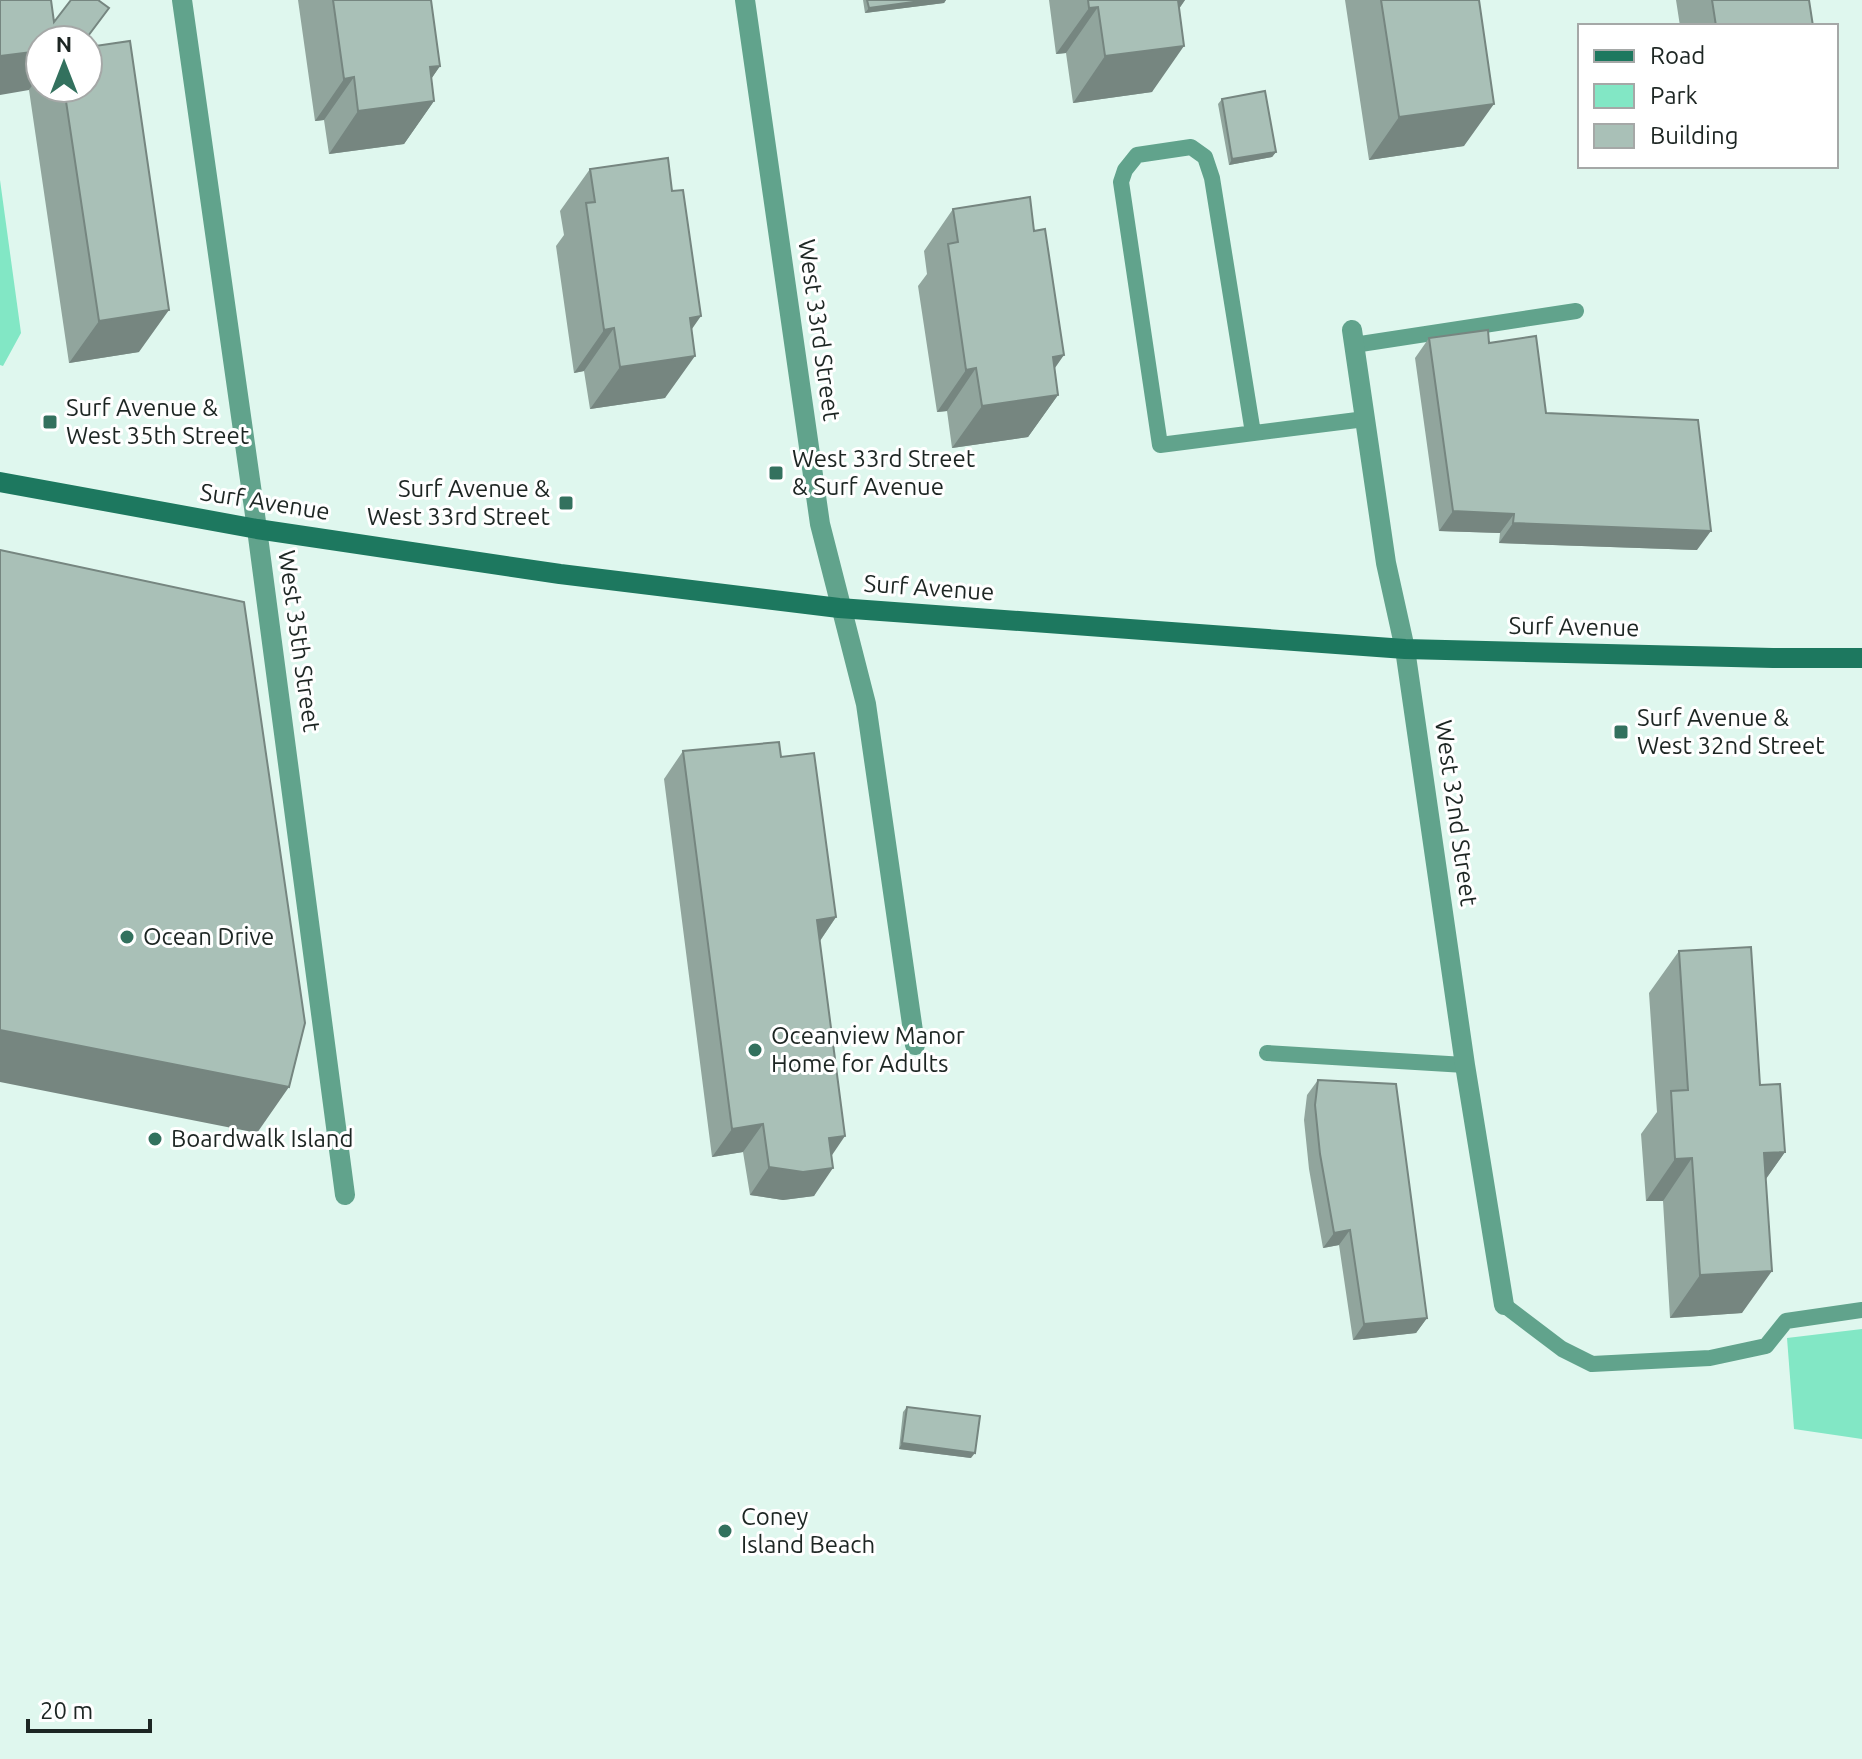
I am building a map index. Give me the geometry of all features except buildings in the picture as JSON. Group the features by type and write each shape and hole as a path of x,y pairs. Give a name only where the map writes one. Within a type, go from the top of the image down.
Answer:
{"main road":[{"name":"Surf Avenue","path":"0,482 257,529 560,574 839,608 1405,649 1862,658"}],"street":[{"name":"West 35th Street","path":"182,0 257,529 345,1195"},
{"name":"West 33rd Street","path":"745,0 820,524 866,704 915,1045"},
{"name":"West 32nd Street","path":"1353,337 1386,563 1405,649 1465,1065 1504,1305"}],"lane":[{"path":"1253,433 1212,178 1205,157 1191,147 1137,155 1125,170 1121,182 1160,445 1365,419"},
{"path":"1353,337 1576,311"},
{"path":"1267,1053 1465,1065"},
{"path":"1504,1305 1562,1349 1592,1364 1710,1358 1766,1346 1786,1321 1862,1310"}],"green space":[{"path":"0,180 21,333 3,366 0,365"},
{"path":"1862,1329 1862,1439 1794,1429 1787,1338"}],"place":[{"name":"Surf Avenue & West 35th Street","path":"50,422"},
{"name":"West 33rd Street & Surf Avenue","path":"776,473"},
{"name":"Surf Avenue & West 33rd Street","path":"566,503"},
{"name":"Surf Avenue & West 32nd Street","path":"1621,732"},
{"name":"Ocean Drive","path":"127,937"},
{"name":"Oceanview Manor Home for Adults","path":"755,1050"},
{"name":"Boardwalk Island","path":"155,1139"},
{"name":"Coney Island Beach","path":"725,1531"}]}
